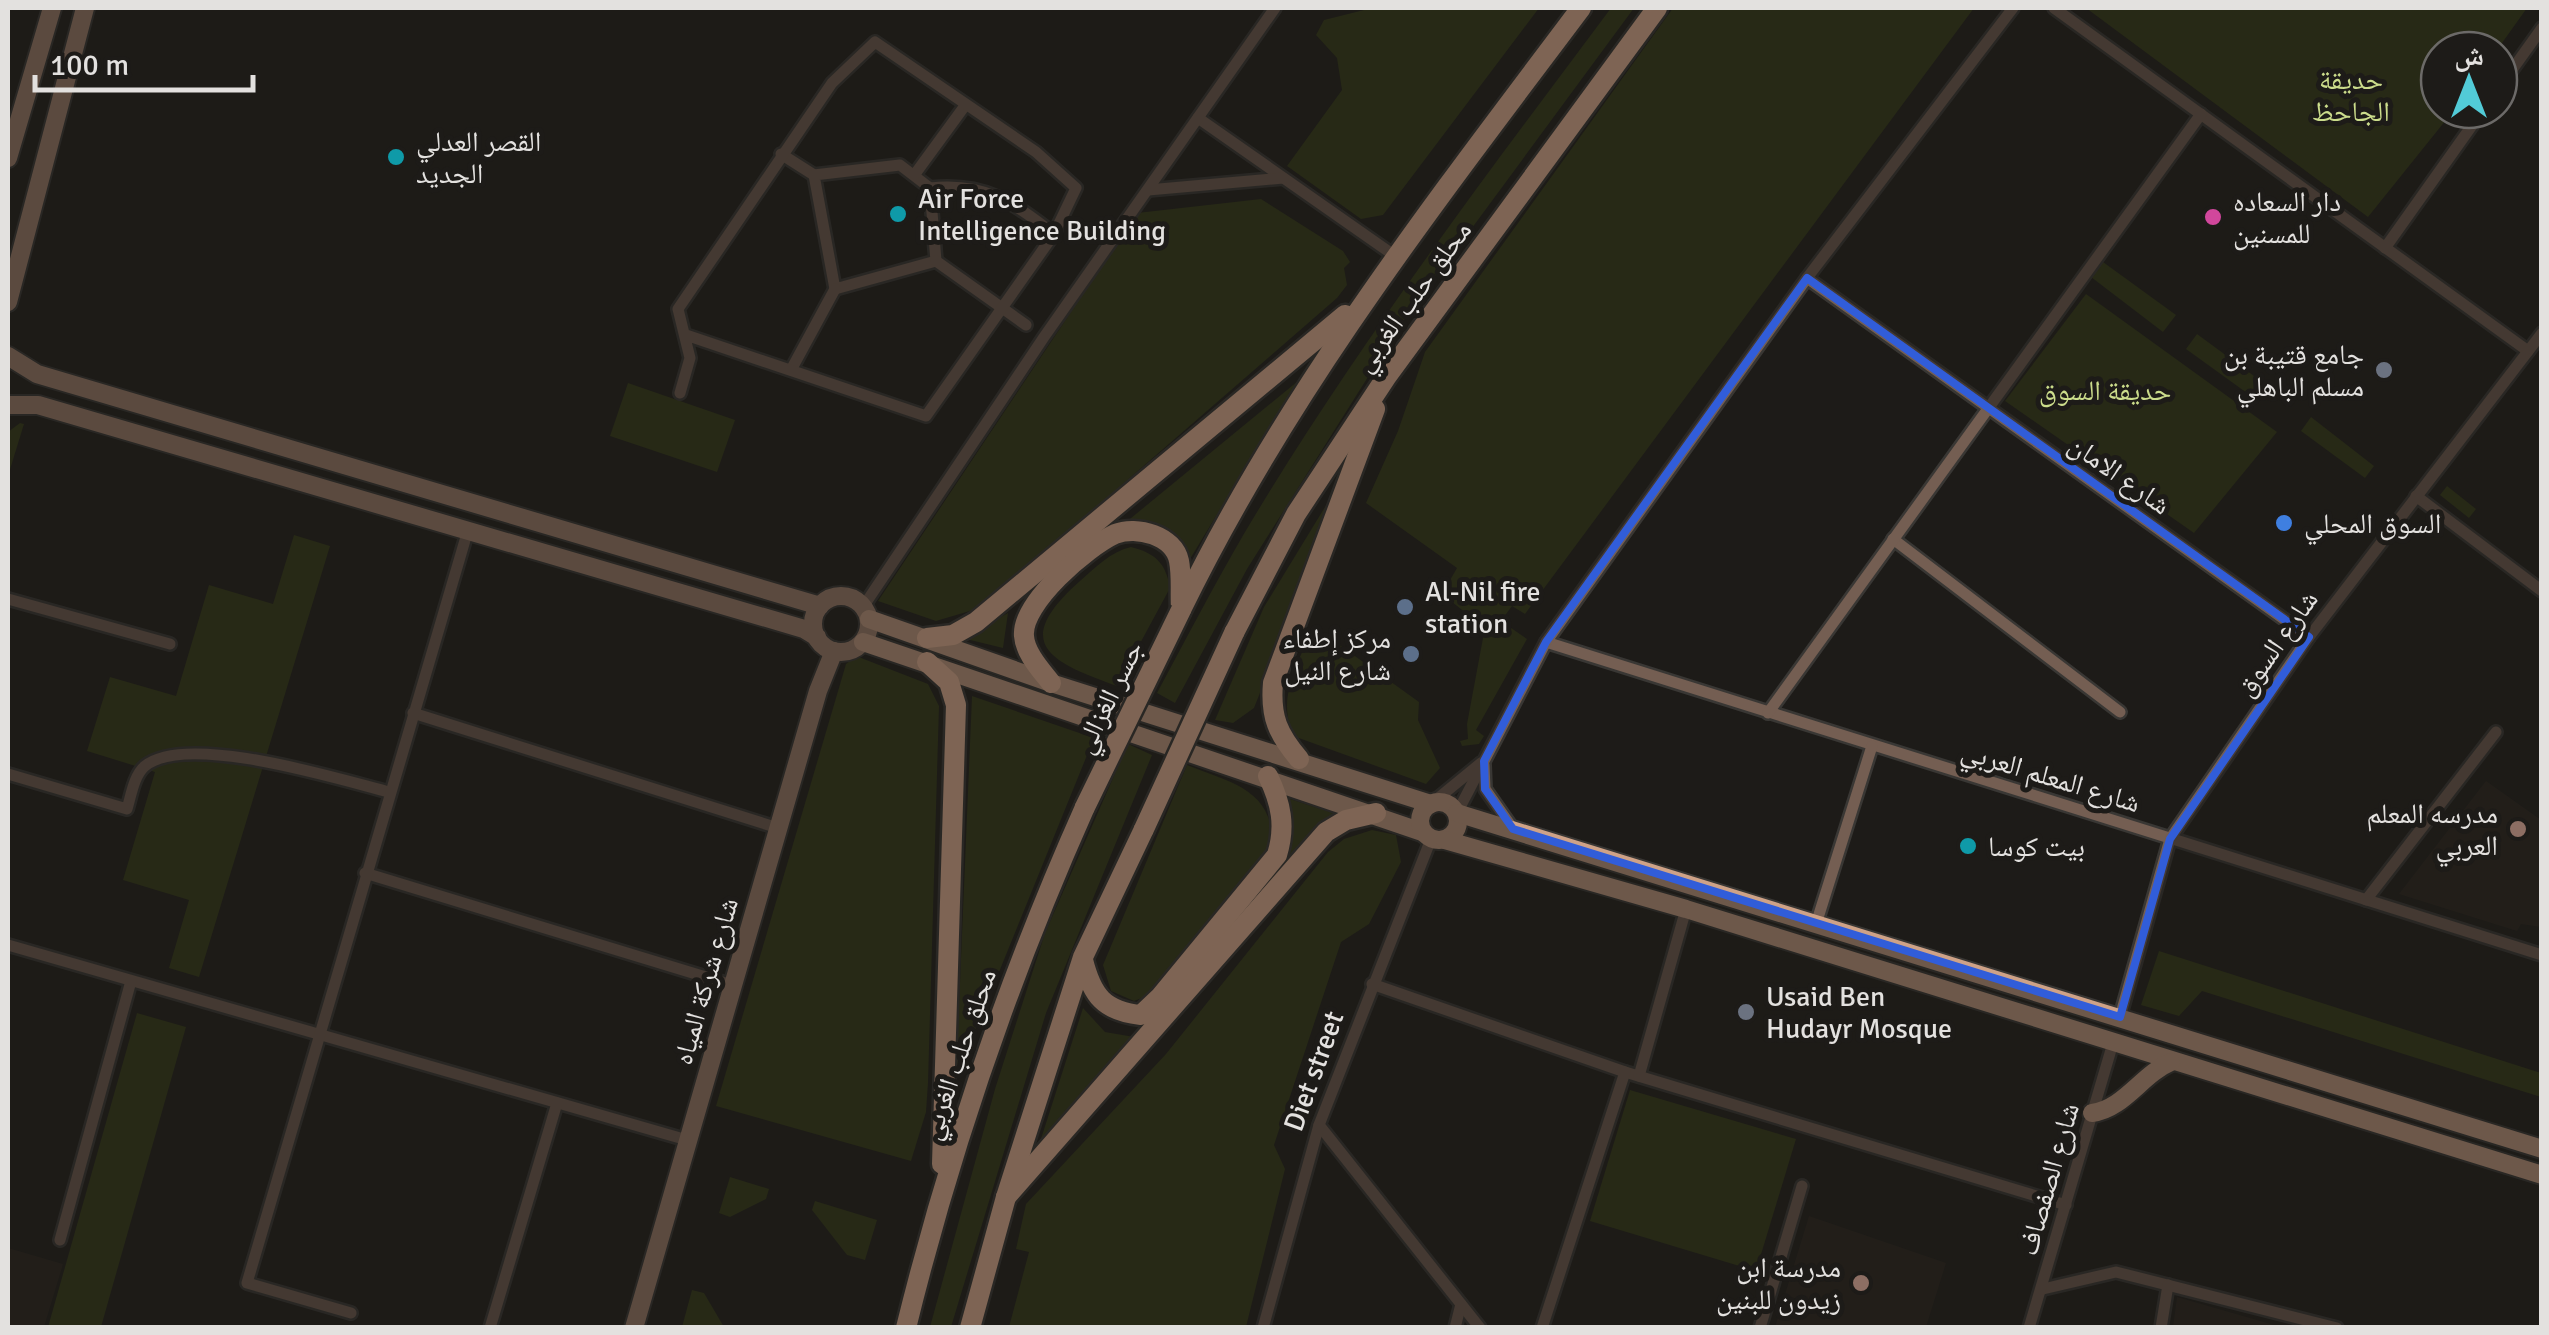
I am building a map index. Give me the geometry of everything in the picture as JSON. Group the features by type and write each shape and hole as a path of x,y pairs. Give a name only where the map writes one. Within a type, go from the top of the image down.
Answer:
{"highway":[{"name":"محلق حلب الغربي","path":"1181,610 1293,404 1394,256 1581,8"},
{"name":"محلق حلب الغربي","path":"1082,957 1234,632 1296,514 1387,376 1658,8"},
{"path":"927,638 953,635 976,622 1366,298"},
{"path":"1300,760 1278,735 1270,707 1273,683 1387,376"},
{"path":"1051,683 1030,654 1024,636 1028,616 1038,597 1118,533 1144,532 1165,539 1179,558 1181,610"},
{"name":"جسر الغزالي","path":"1085,807 1181,610"},
{"path":"927,662 949,682 956,705 942,1184"},
{"path":"1082,957 1096,997 1112,1012 1141,1015 1160,997 1277,854 1283,836 1280,802 1268,776"},
{"name":"محلق حلب الغربي","path":"906,1328 942,1184 1028,933 1085,807"},
{"path":"1006,1197 1326,832 1346,820 1376,813"},
{"path":"970,1328 1006,1197 1082,957"}],"main road":[{"path":"8,158 52,8"},
{"path":"8,302 86,8"},
{"path":"8,356 38,374 820,606 842,597 866,613 1051,683 1431,804 1443,802 1457,813 2542,1149"},
{"path":"8,404 38,405 804,629 834,651 850,651 863,642 866,613"},
{"path":"816,637 814,621 820,606"},
{"path":"863,642 1268,776 1433,837 1686,909 2542,1175"},
{"name":"شارع شركة المياه","path":"634,1328 778,828 834,651"},
{"path":"1431,804 1422,813 1433,837"},
{"path":"1433,837 1456,832 1457,813"},
{"path":"2092,1113 2112,1107 2145,1076 2171,1062"}],"street":[{"path":"866,613 1148,190 1275,8"},
{"path":"1457,813 1546,642 1807,278 2013,8"},
{"path":"2054,8 2528,350"},
{"path":"2519,60 2542,28"},
{"path":"680,393 690,358 678,309 832,83 875,42 964,107 1036,152 1076,188 1054,234 926,416 686,335"},
{"path":"916,174 964,107"},
{"path":"1768,713 2201,114"},
{"path":"1198,118 1394,256"},
{"path":"2385,248 2469,130"},
{"path":"781,154 814,175 900,165 916,174 930,188 936,261"},
{"path":"791,370 835,289 814,175"},
{"path":"1148,190 1283,178"},
{"path":"930,188 974,187 995,192 1054,234"},
{"path":"835,289 936,261"},
{"path":"936,261 1026,325"},
{"name":"شارع الامان","path":"1807,278 2309,638"},
{"name":"شارع السوق","path":"2120,1018 2170,839 2309,638 2542,334"},
{"path":"2416,496 2542,591"},
{"path":"351,1314 247,1283 468,530"},
{"path":"1893,539 2120,712"},
{"path":"8,599 170,644"},
{"name":"شارع المعلم العربي","path":"1546,642 2542,956"},
{"path":"413,713 778,828"},
{"path":"2366,900 2496,732"},
{"path":"1816,924 1872,746"},
{"path":"8,774 127,809 140,771 149,762 212,753 389,792"},
{"path":"1431,804 1484,761"},
{"path":"1484,761 1484,788 1513,829"},
{"name":"Diet street","path":"1263,1328 1320,1125 1372,984 1433,837"},
{"path":"365,872 732,985"},
{"path":"1639,1076 1686,909"},
{"path":"8,945 687,1140"},
{"path":"60,1240 131,980"},
{"path":"1372,984 1625,1072 2066,1205"},
{"name":"شارع الصفصاف","path":"2030,1328 2113,1044"},
{"path":"1542,1328 1625,1072"},
{"path":"490,1328 557,1102"},
{"path":"1320,1125 1480,1328"},
{"path":"1760,1328 1802,1186"},
{"path":"2043,1290 2116,1272 2338,1328"},
{"path":"2161,1328 2168,1285"},
{"path":"1456,1328 1462,1304"}],"highlighted area":[{"path":"1807,278 2309,637 2170,839 2120,1017 1513,829 1485,789 1484,761 1546,642"}],"shaded area":[{"path":"2486,781 2541,820 2541,927 2521,924 2517,931 2399,894"},
{"path":"1809,1216 1946,1263 1926,1327 1775,1327"},
{"path":"8,1248 63,1264 44,1327 8,1327"},
{"path":"2177,1297 2281,1327 2173,1327"}],"green space":[{"path":"1372,8 1539,8 1383,215 1361,219 1287,166 1342,90 1337,58 1316,35 1324,20"},
{"path":"1611,8 1634,8 1402,323 1247,569 1175,703 1157,693 1245,532 1330,397 1421,265"},
{"path":"1673,8 1974,8 1525,614 1512,606 1501,621 1527,639 1476,730 1484,736 1479,744 1462,746 1460,741 1468,739 1467,724 1483,638 1481,625 1442,594 1457,568 1366,503 1398,431 1425,352"},
{"name":"حديقة الجاحظ","path":"2086,8 2527,8 2511,30 2419,30 2419,130 2438,130 2368,217"},
{"path":"1261,199 1343,251 1350,262 1344,268 1347,285 1337,298 980,608 936,621 878,601 1137,213"},
{"path":"2103,262 2176,315 2163,332 2091,277"},
{"name":"حديقة السوق","path":"2086,294 2277,432 2194,533 2005,401"},
{"path":"2197,334 2269,387 2258,401 2186,349"},
{"path":"1298,381 1190,559 1179,541 1164,529 1125,523"},
{"path":"628,383 735,420 717,472 610,436"},
{"path":"2311,417 2374,466 2365,478 2301,431"},
{"path":"24,424 8,476 8,432"},
{"path":"1350,466 1254,708 1233,723 1215,720 1264,607"},
{"path":"2447,486 2476,509 2469,518 2440,495"},
{"path":"294,535 330,546 199,977 169,968 189,900 123,880 155,772 87,751 110,677 176,696 209,585 273,604"},
{"path":"1131,547 1158,560 1170,588 1117,686 1057,659 1047,648 1043,635 1059,602 1080,581 1116,552"},
{"path":"1008,613 1003,648 962,638"},
{"path":"1313,626 1419,702 1418,720 1440,768 1426,784 1296,737 1287,710 1288,696"},
{"path":"856,656 928,684 939,706 928,1083 926,1112 911,1161 716,1106 846,664"},
{"path":"972,696 1094,738 956,1078"},
{"path":"1128,744 1152,755 1046,1013 951,1327 930,1327 995,1089 1045,933"},
{"path":"1187,765 1236,784 1259,802 1272,831 1273,851 1147,996 1134,1001 1111,991 1103,965"},
{"path":"1284,797 1339,815 1320,823 1289,857 1293,837"},
{"path":"1372,830 1396,835 1401,862 1369,924 1341,942 1274,1145 1285,1169 1246,1327 1009,1327 1029,1252 1016,1249 1026,1204 1166,1054 1328,852 1344,839"},
{"path":"2159,951 2541,1073 2541,1097 2202,991 2179,1016 2141,1005"},
{"path":"1083,1008 1105,1032 1140,1038 1039,1145"},
{"path":"137,1013 186,1027 101,1327 48,1327"},
{"path":"1630,1090 1796,1139 1756,1271 1590,1221"},
{"path":"730,1177 769,1189 766,1199 730,1217 719,1213"},
{"path":"815,1201 877,1220 865,1260 847,1255 812,1210"},
{"path":"692,1290 704,1293 724,1327 682,1327"}],"place":[{"name":"القصر العدلي الجديد","path":"396,157"},
{"name":"Air Force Intelligence Building","path":"898,214"},
{"name":"دار السعاده للمسنين","path":"2213,217"},
{"name":"جامع قتيبة بن مسلم الباهلي","path":"2384,370"},
{"name":"السوق المحلي","path":"2284,523"},
{"name":"Al-Nil fire station","path":"1405,607"},
{"name":"مركز إطفاء شارع النيل","path":"1411,654"},
{"name":"مدرسه المعلم العربي","path":"2518,829"},
{"name":"بيت كوسا","path":"1968,846"},
{"name":"Usaid Ben Hudayr Mosque","path":"1746,1012"},
{"name":"مدرسة ابن زيدون للبنين","path":"1861,1283"}]}
